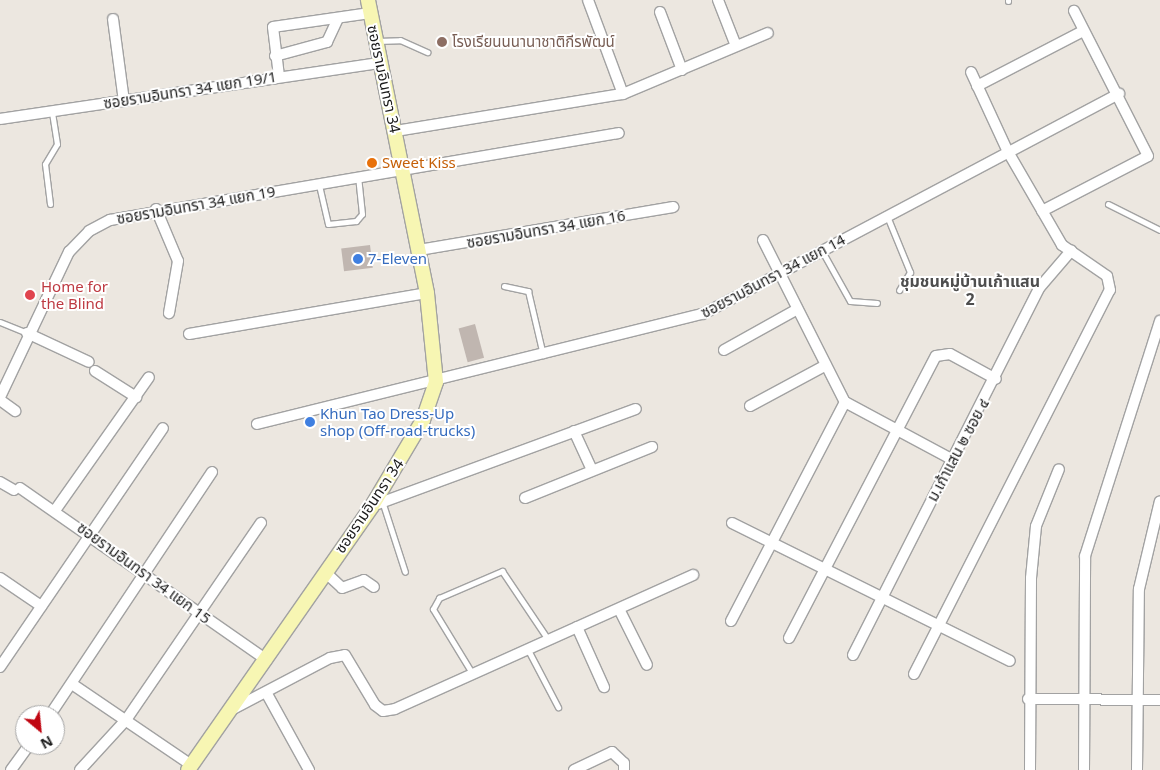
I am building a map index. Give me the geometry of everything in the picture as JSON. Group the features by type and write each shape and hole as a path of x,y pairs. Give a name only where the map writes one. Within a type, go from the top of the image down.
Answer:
{"street":[{"path":"588,0 623,94"},
{"path":"718,0 736,46"},
{"path":"279,76 275,56 274,27 338,18 369,7"},
{"name":"ซอยรามอินทรา 34","path":"190,768 267,660 325,572 377,505 423,420 436,382 427,292 396,131 369,7"},
{"path":"1042,211 1148,156 1119,94 1083,32 1074,10"},
{"path":"660,12 682,70"},
{"path":"275,56 327,42 338,18"},
{"path":"113,19 124,101"},
{"path":"978,86 1083,32"},
{"path":"396,131 623,94 768,33"},
{"name":"ซอยรามอินทรา 34 แยก 19/1","path":"0,119 279,76 381,63"},
{"path":"914,674 1110,290 1107,276 1071,251 1042,211 1008,152 971,72"},
{"name":"ซอยรามอินทรา 34 แยก 14","path":"257,424 543,356 703,314 1119,94"},
{"name":"ซอยรามอินทรา 34 แยก 19","path":"1,396 27,333 69,252 89,231 110,220 156,209 404,171 619,133"},
{"name":"ซอยรามอินทรา 34 แยก 16","path":"419,250 674,207"},
{"path":"156,209 178,261 169,313"},
{"path":"762,240 796,310 845,402 953,460"},
{"name":"ม.เก้าแสน ๒ ซอย ๔","path":"853,655 996,379 1040,287 1071,251"},
{"path":"189,334 427,292"},
{"path":"724,350 796,310"},
{"path":"1084,770 1082,700 1085,556 1160,321"},
{"path":"27,333 89,362"},
{"path":"789,638 826,572 896,430 936,356 943,352 996,379"},
{"path":"750,406 826,365"},
{"path":"95,371 136,396"},
{"path":"56,510 150,377"},
{"path":"1,396 15,411"},
{"path":"731,621 845,402"},
{"path":"377,505 636,409"},
{"path":"0,667 163,428"},
{"path":"574,431 592,470"},
{"path":"525,498 652,447"},
{"path":"1030,770 1028,699 1036,526 1059,469"},
{"path":"57,705 146,575 212,472"},
{"name":"ซอยรามอินทรา 34 แยก 15","path":"0,482 56,510 267,660"},
{"path":"1137,770 1139,589 1160,501"},
{"path":"80,770 126,720 262,523"},
{"path":"732,524 826,572 1010,661"},
{"path":"325,572 342,588 364,580 374,587"},
{"path":"231,710 267,694 330,658 345,656 383,711 547,638 620,611 693,575"},
{"path":"0,578 42,606"},
{"path":"620,611 647,665"},
{"path":"577,627 604,687"},
{"path":"72,684 126,720 190,768"},
{"path":"267,694 309,770"},
{"path":"1028,699 1160,700"},
{"path":"574,770 603,754 618,756 624,770"},
{"path":"11,770 22,755"}],"lane":[{"path":"376,41 400,40 427,52"},
{"path":"50,204 45,164 57,144 52,112"},
{"path":"319,184 328,224 356,221 362,214 358,178"},
{"path":"1108,204 1160,230"},
{"path":"887,216 910,272 899,290"},
{"path":"822,251 850,301 876,303"},
{"path":"504,286 528,291 543,356"},
{"path":"0,322 27,333"},
{"path":"377,505 405,572"},
{"path":"472,673 433,609 439,598 502,571 547,638"},
{"path":"527,647 558,707"}],"building":[{"name":"7-Eleven","path":"370,245 373,268 344,271 341,249"},
{"path":"475,324 484,358 468,362 459,328"}],"place":[{"name":"โรงเรียนนนานาชาติกีรพัฒน์","path":"442,42"},
{"name":"Sweet Kiss","path":"372,163"},
{"name":"7-Eleven","path":"358,259"},
{"name":"Home for the Blind","path":"30,295"},
{"name":"Khun Tao Dress-Up shop (Off-road-trucks)","path":"310,422"}],"district":[{"name":"ชุมชนหมู่บ้านเก้าแสน 2","path":"970,290"}]}
